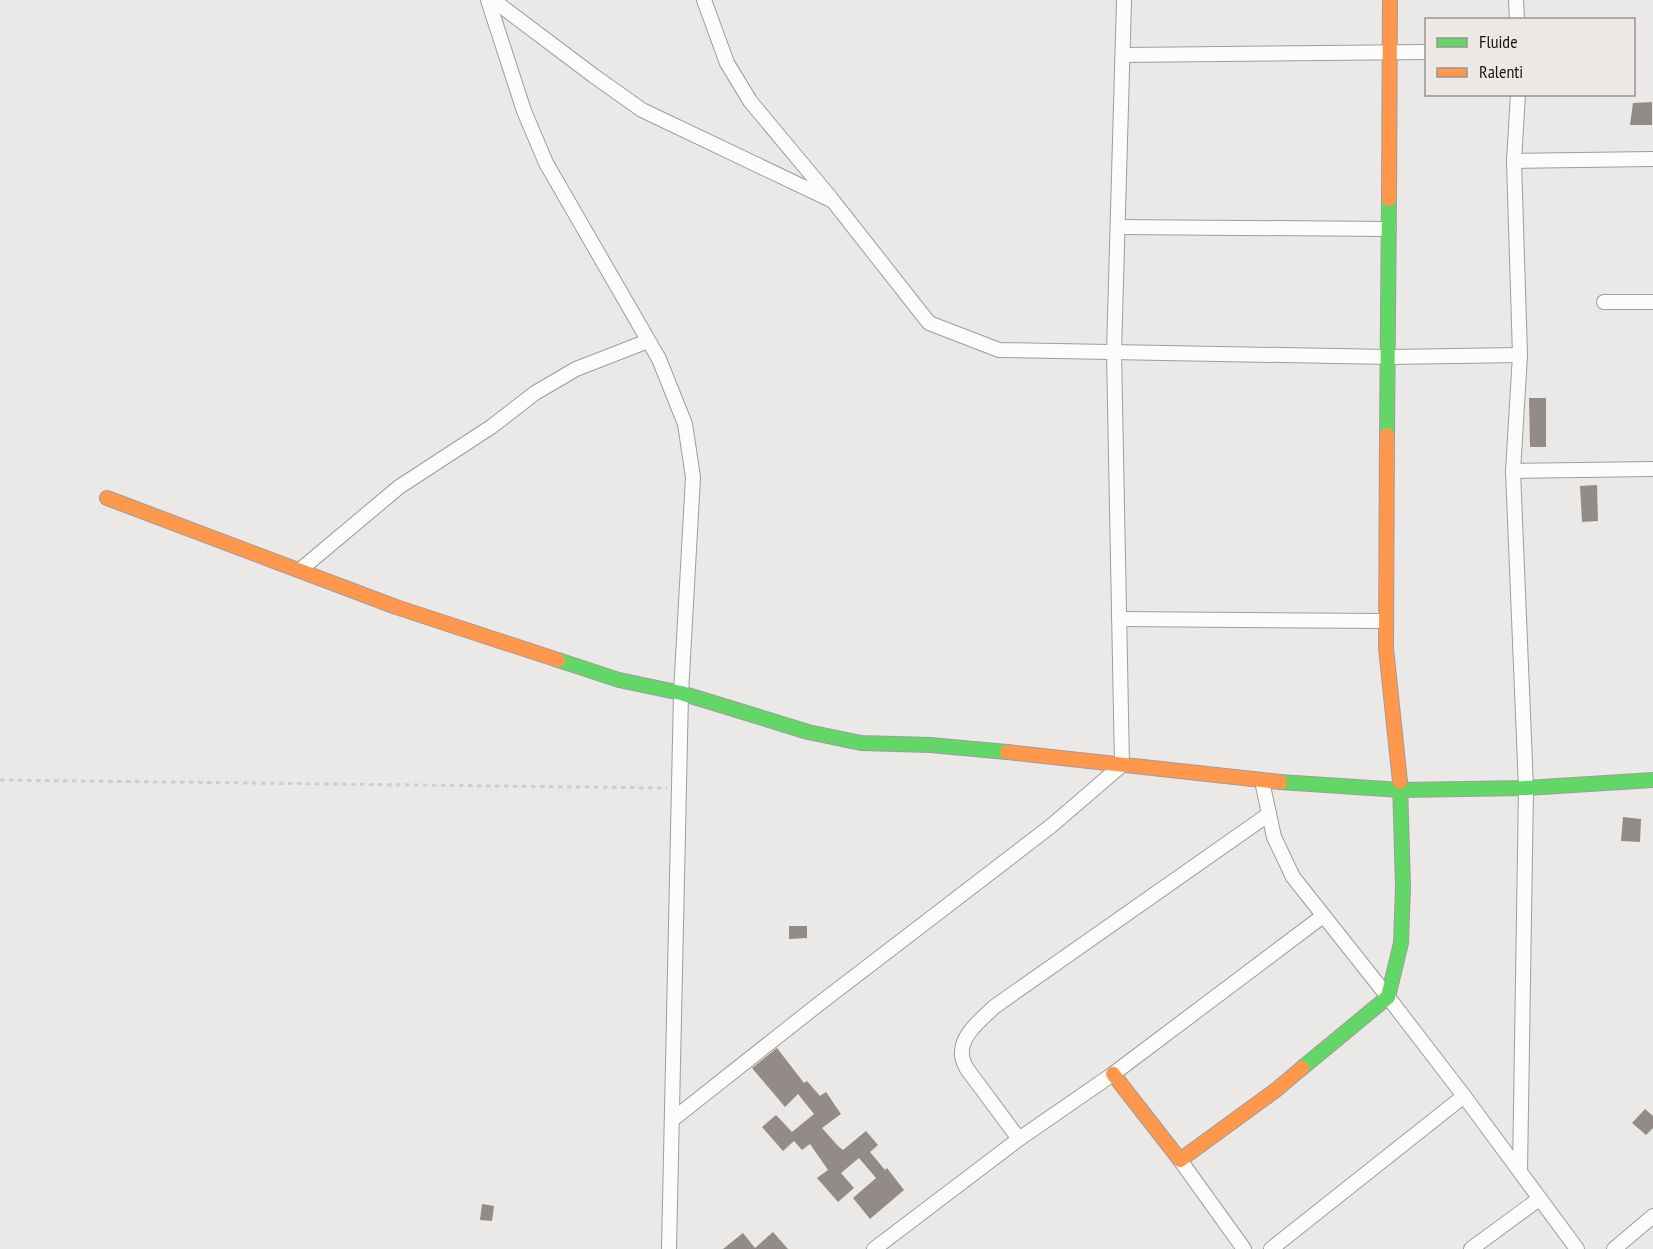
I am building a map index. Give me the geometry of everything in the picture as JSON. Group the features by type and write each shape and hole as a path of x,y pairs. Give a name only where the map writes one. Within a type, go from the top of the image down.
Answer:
{"street":[{"path":"488,0 521,102 546,163 659,359 685,424 693,477 681,693 669,1249"},
{"path":"493,0 642,110 833,201"},
{"path":"704,0 727,63 750,100 929,323 999,350 1389,357 1520,355"},
{"path":"1122,765 1114,352 1124,0"},
{"path":"1180,1160 1276,1090 1388,997 1401,943 1403,887 1401,790 1386,648 1390,0"},
{"path":"1516,0 1517,18"},
{"path":"1122,55 1425,52"},
{"path":"1518,96 1514,161 1520,355 1513,471 1526,788 1520,1172"},
{"path":"1514,161 1653,159"},
{"path":"1118,226 1389,229"},
{"path":"1604,302 1653,302"},
{"path":"300,570 399,487 491,427 535,393 576,369 648,341"},
{"path":"1513,471 1653,469"},
{"path":"107,498 396,607 619,680 681,693 808,732 861,743 1023,753 1262,781 1401,790 1526,788 1653,780"},
{"path":"1119,619 1386,621"},
{"path":"672,1120 1051,826 1122,765"},
{"path":"1262,781 1274,837 1293,877 1464,1096 1577,1249"},
{"path":"1019,1139 967,1069 962,1056 963,1042 994,1007 1269,814"},
{"path":"874,1249 1019,1139 1113,1074 1323,916"},
{"path":"1113,1074 1245,1249"},
{"path":"1271,1249 1464,1096"},
{"path":"1472,1249 1539,1199"},
{"path":"1614,1249 1653,1216"}],"path":[{"path":"0,780 679,789"}],"building":[{"path":"1652,102 1652,125 1630,125 1633,103"},
{"path":"1529,398 1546,398 1546,447 1530,447"},
{"path":"1597,485 1598,521 1582,522 1580,486"},
{"path":"1623,817 1641,819 1640,842 1621,841"},
{"path":"789,926 807,926 807,938 789,939"},
{"path":"777,1048 804,1083 807,1081 820,1096 826,1092 841,1114 822,1128 838,1146 843,1150 866,1131 878,1145 870,1152 885,1170 887,1168 904,1190 870,1219 853,1198 876,1178 859,1158 841,1173 854,1188 838,1202 817,1178 828,1170 810,1144 802,1150 794,1141 783,1151 762,1127 776,1115 792,1132 814,1114 798,1094 785,1107 752,1068"},
{"path":"1645,1109 1653,1116 1653,1128 1646,1135 1632,1123"},
{"path":"482,1204 494,1206 492,1221 480,1220"},
{"path":"773,1232 788,1249 723,1249 743,1233 755,1248"}],"traffic: fast":[{"path":"1387,435 1389,199"},
{"path":"558,660 619,680 681,693 808,732 861,743 930,745 1007,752"},
{"path":"1280,782 1401,790 1526,788 1653,780"},
{"path":"1302,1068 1388,997 1401,943 1403,887 1400,782"}],"traffic: slow":[{"path":"1389,199 1390,0"},
{"path":"1387,435 1386,648 1400,782"},
{"path":"107,498 396,607 558,660"},
{"path":"1007,752 1280,782"},
{"path":"1113,1074 1180,1160 1276,1090 1302,1068"}]}
